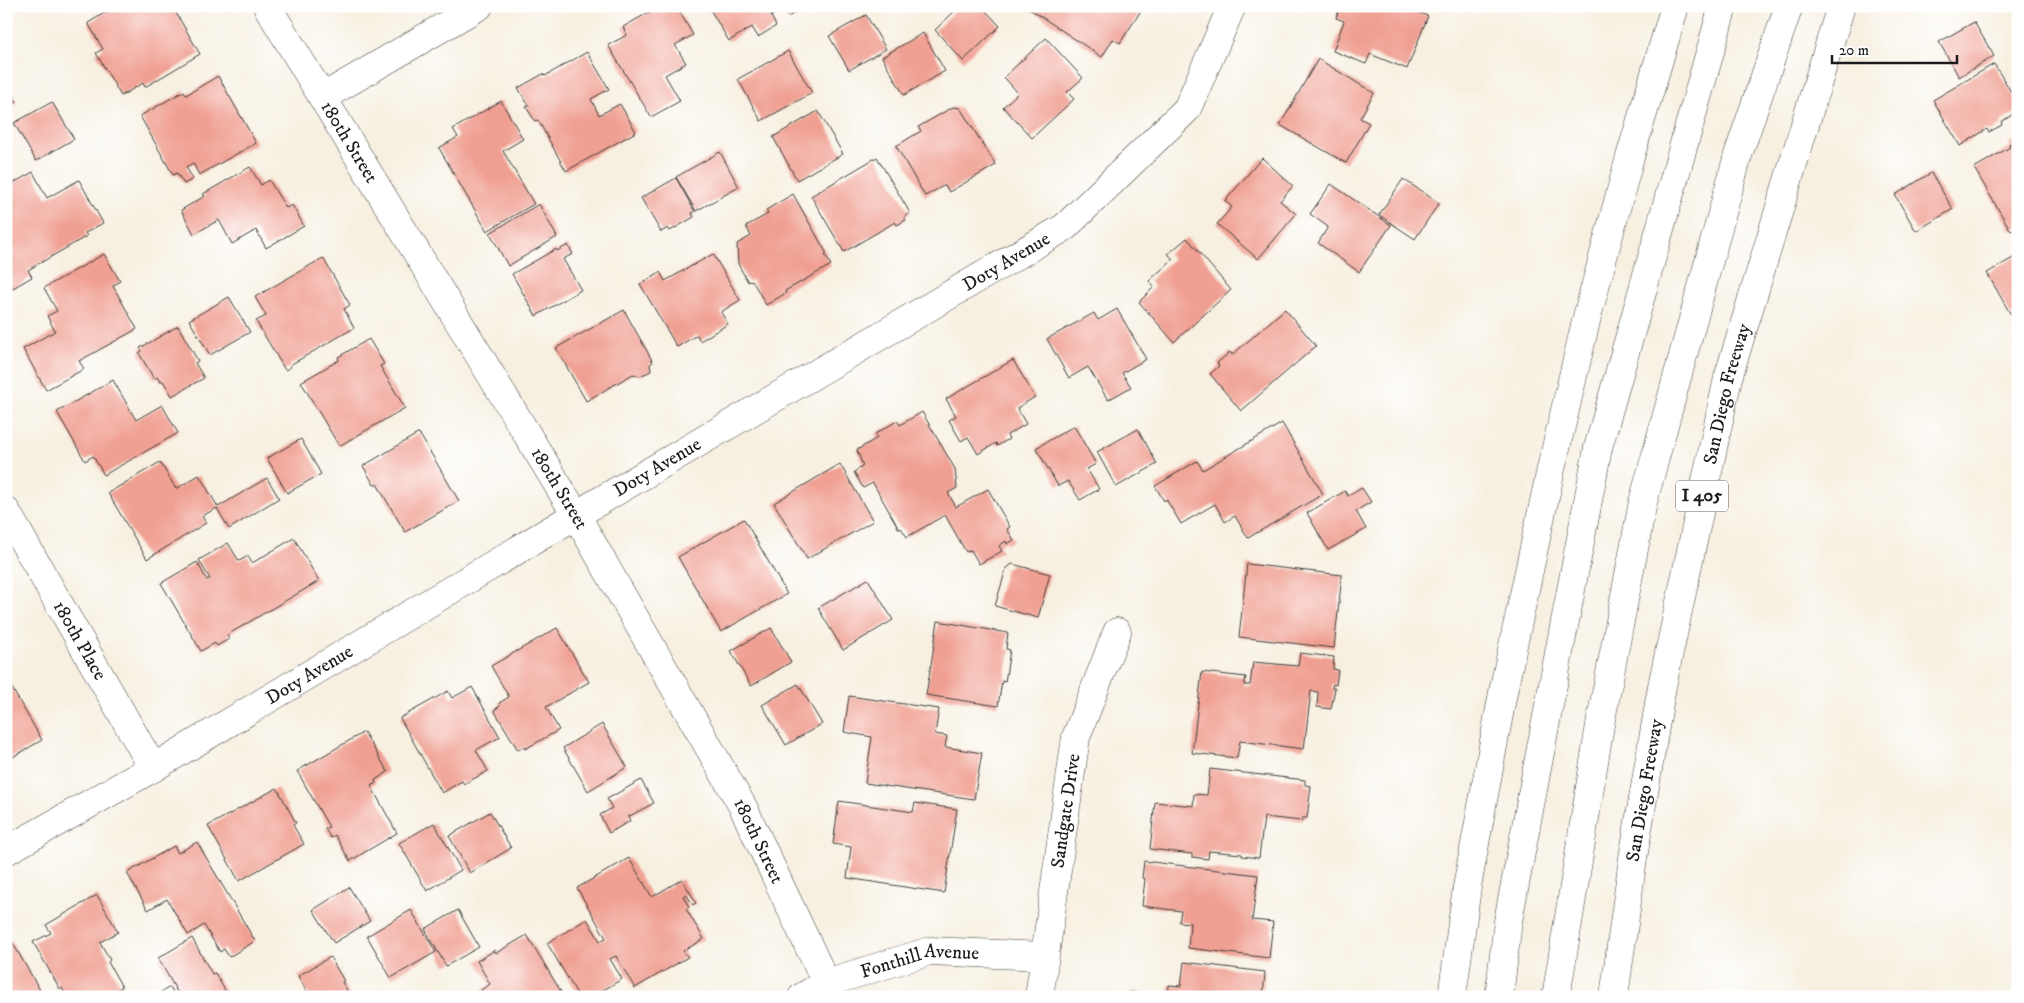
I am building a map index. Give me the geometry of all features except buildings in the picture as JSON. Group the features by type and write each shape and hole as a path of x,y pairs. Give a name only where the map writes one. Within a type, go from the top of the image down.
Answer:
{"main road":[{"name":"180th Street","path":"267,6 576,515 743,808 826,983"},
{"path":"323,97 480,6"},
{"name":"Doty Avenue","path":"6,851 153,768 576,515 1065,227 1186,109 1232,6"},
{"path":"1452,997 1466,888 1502,697 1551,469 1587,317 1630,157 1674,6"},
{"path":"1499,997 1508,921 1598,448 1723,6"},
{"path":"1556,997 1600,725 1642,502 1738,155 1789,6"},
{"name":"San Diego Freeway","path":"1614,997 1662,686 1728,378 1841,6"},
{"name":"180th Place","path":"6,511 153,768"},
{"name":"Sandgate Drive","path":"1039,997 1076,737 1117,632"},
{"name":"Fonthill Avenue","path":"802,997 826,983 930,951 1044,956"}]}
